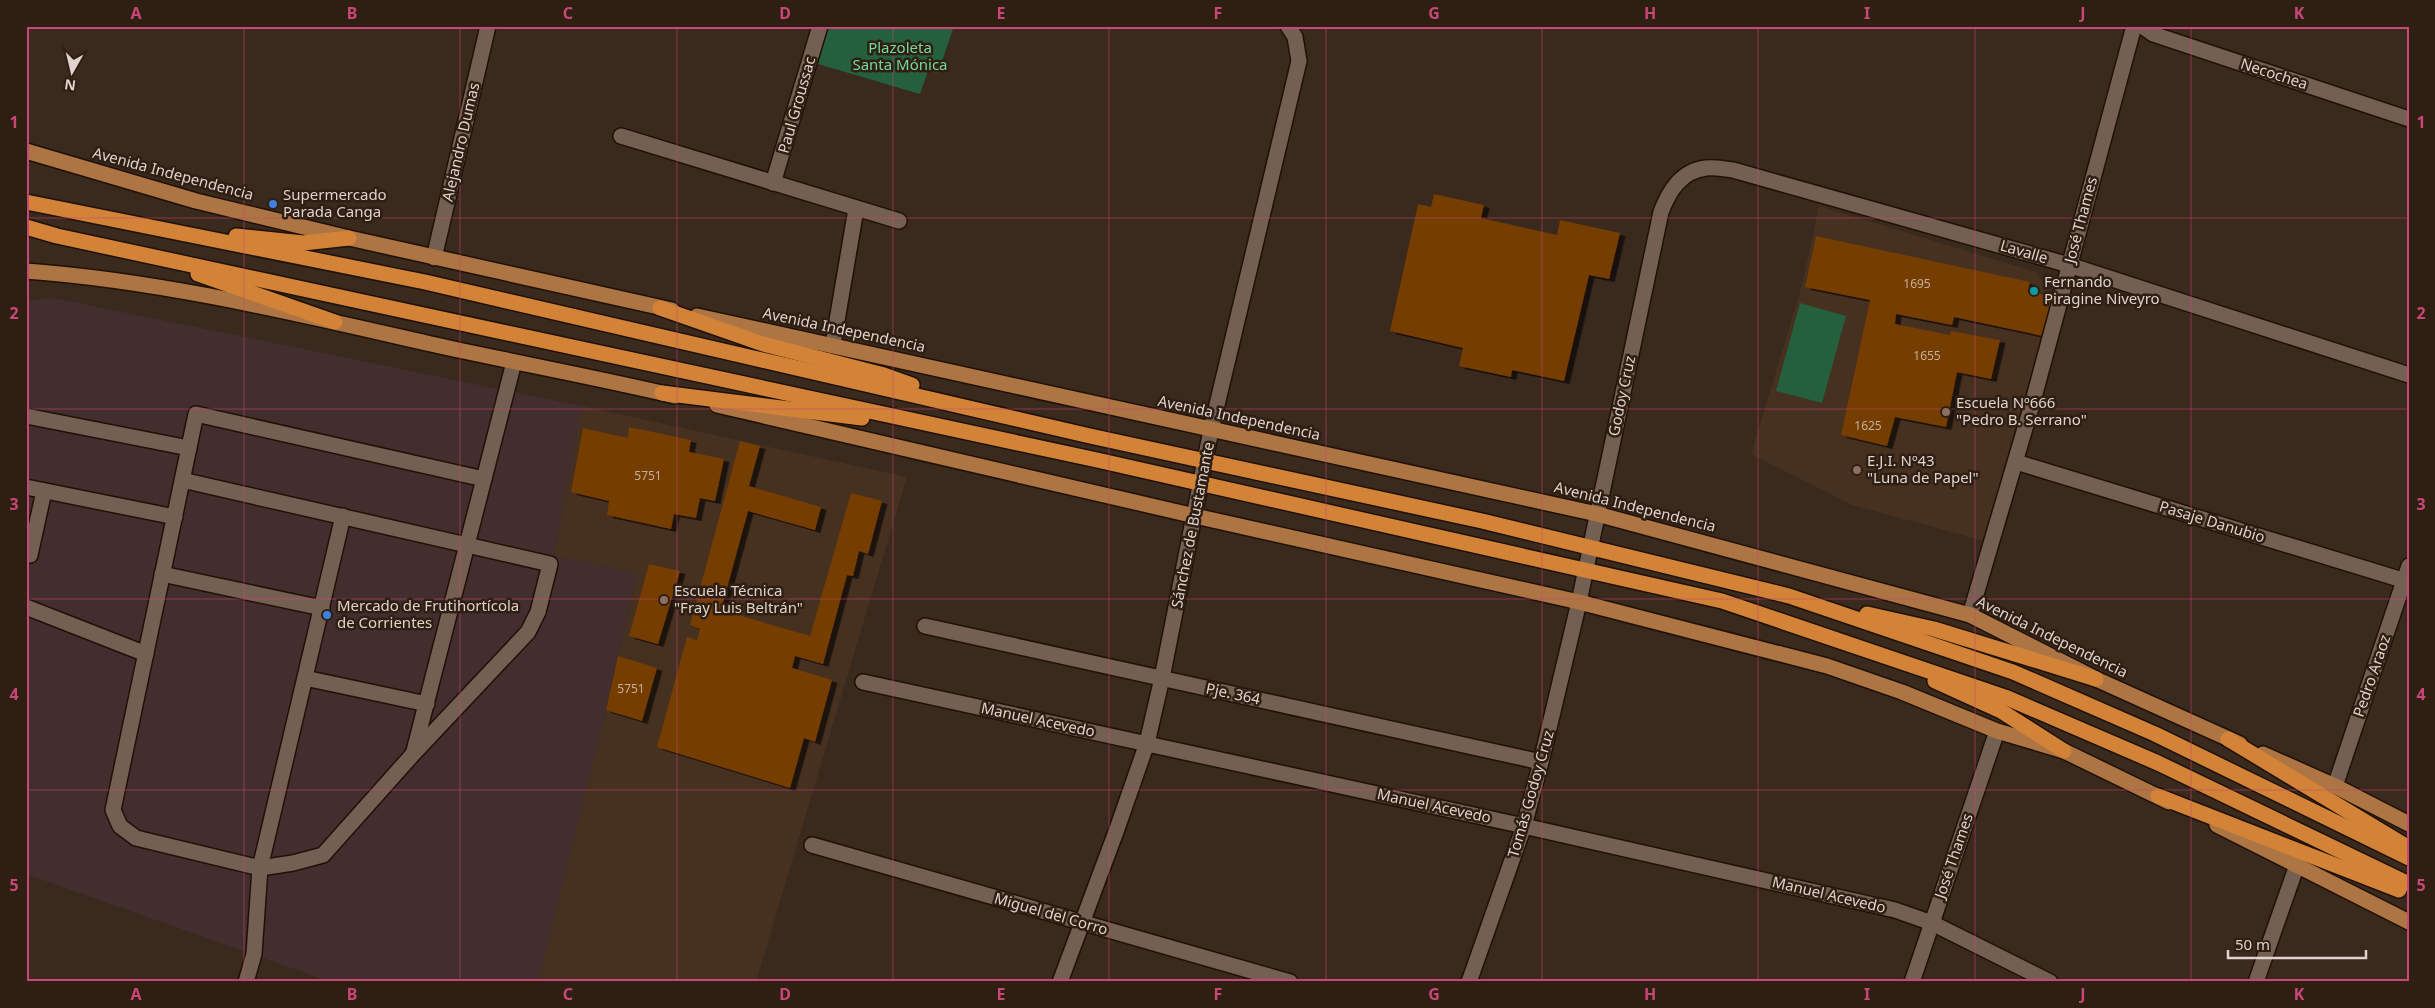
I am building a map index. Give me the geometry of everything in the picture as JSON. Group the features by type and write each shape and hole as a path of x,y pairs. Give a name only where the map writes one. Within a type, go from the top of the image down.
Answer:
{"highway":[{"path":"26,202 425,282 972,407 1090,436 1206,459 1591,546 1789,596 1934,629 2096,679"},
{"path":"139,225 303,243 349,238"},
{"path":"26,227 57,236 1201,483 1722,601 2005,697 2158,763 2409,884"},
{"path":"26,236 57,236"},
{"path":"123,249 282,302 335,322"},
{"path":"660,308 763,344 884,375 972,407"},
{"path":"662,393 961,431"},
{"path":"1789,596 2014,672 2155,734 2409,858"},
{"path":"1863,648 2001,711 2064,751"},
{"path":"2228,739 2409,848"},
{"path":"2158,796 2409,894"}],"main road":[{"name":"Avenida Independencia","path":"26,151 196,201 434,258 833,344 1211,430 1597,514 1970,614 2096,679 2336,786 2409,824"},
{"path":"26,272 71,275 156,287 335,322 662,393 1579,602 1827,666 1902,692 1997,731 2064,751 2297,864 2409,922"}],"street":[{"name":"Alejandro Dumas","path":"434,258 488,26"},
{"name":"Paul Groussac","path":"774,183 820,26"},
{"name":"Sánchez de Bustamante","path":"1060,982 1146,743 1162,678 1211,430 1299,60 1295,37 1288,26"},
{"name":"José Thames","path":"1970,614 2016,462 2134,26"},
{"name":"Necochea","path":"2142,26 2153,34 2409,119"},
{"path":"621,136 899,221"},
{"name":"Lavalle","path":"1669,191 1686,175 1706,168 1733,170 2069,265 2409,375"},
{"name":"Godoy Cruz","path":"1579,602 1661,212 1669,191"},
{"path":"833,344 856,209"},
{"path":"414,753 514,362"},
{"path":"182,480 550,564 538,612 528,632 414,753 323,855 293,863 260,868 136,838 120,826 113,810 162,574 196,414 484,478"},
{"path":"26,416 189,448"},
{"name":"Pasaje Danubio","path":"2016,462 2407,576"},
{"path":"26,487 174,517"},
{"path":"26,554 30,556 44,491"},
{"path":"246,982 254,954 260,868 343,516"},
{"path":"162,574 322,608"},
{"name":"Pedro Araoz","path":"2336,786 2407,576"},
{"name":"Tomás Godoy Cruz","path":"1469,982 1524,826 1579,602"},
{"path":"26,607 146,654"},
{"name":"Pje. 364","path":"926,626 1541,762"},
{"path":"305,678 427,704"},
{"name":"Manuel Acevedo","path":"864,682 1524,826 1895,910 1932,923 2050,982"},
{"name":"José Thames","path":"1912,982 1997,731"},
{"name":"Miguel del Corro","path":"812,845 1082,924 1290,982"},
{"path":"2256,982 2297,864"}],"shaded area":[{"path":"1819,206 2036,272 2053,297 1984,541 1852,505 1751,454 1802,285"},
{"name":"Mercado de Frutihortícola de Corrientes","path":"54,298 582,406 554,555 637,574 601,730 538,982 331,982 26,874 26,301"},
{"path":"582,406 907,477 756,982 538,982 601,730 637,574 554,555"}],"green space":[{"name":"Plazoleta Santa Mónica","path":"829,26 954,26 938,73 928,71 920,94 818,64"},
{"path":"1800,303 1846,316 1822,403 1776,391"}],"building":[{"path":"1434,194 1484,205 1481,218 1557,235 1560,220 1620,233 1609,279 1589,275 1564,381 1512,370 1511,377 1459,366 1463,348 1390,331 1418,204 1431,207"},
{"path":"1816,236 2030,282 2028,291 2053,297 2043,336 1954,317 1952,325 1896,314 1895,324 1950,335 1951,331 2000,340 1991,379 1957,372 1946,427 1895,417 1887,446 1841,435 1870,300 1805,287"},
{"path":"629,427 691,440 689,452 724,459 715,501 700,498 696,518 674,514 671,529 607,515 609,501 571,492 583,428 628,438"},
{"path":"740,441 760,446 749,486 821,507 815,530 748,511 721,610 810,636 851,493 882,501 868,554 859,551 853,576 847,575 823,664 795,656 792,668 832,680 815,742 804,738 790,788 657,747 687,637 697,640 700,629 690,625"},
{"name":"Escuela Técnica \"Fray Luis Beltrán\"","path":"649,564 680,571 658,644 629,636"},
{"path":"618,656 657,668 642,721 606,710"}],"place":[{"name":"Supermercado Parada Canga","path":"273,204"},
{"name":"Fernando Piragine Niveyro","path":"2034,291"},
{"name":"Escuela Nº666 \"Pedro B. Serrano\"","path":"1946,412"},
{"name":"E.J.I. Nº43 \"Luna de Papel\"","path":"1857,470"},
{"name":"Escuela Técnica \"Fray Luis Beltrán\"","path":"664,600"},
{"name":"Mercado de Frutihortícola de Corrientes","path":"327,615"}]}
